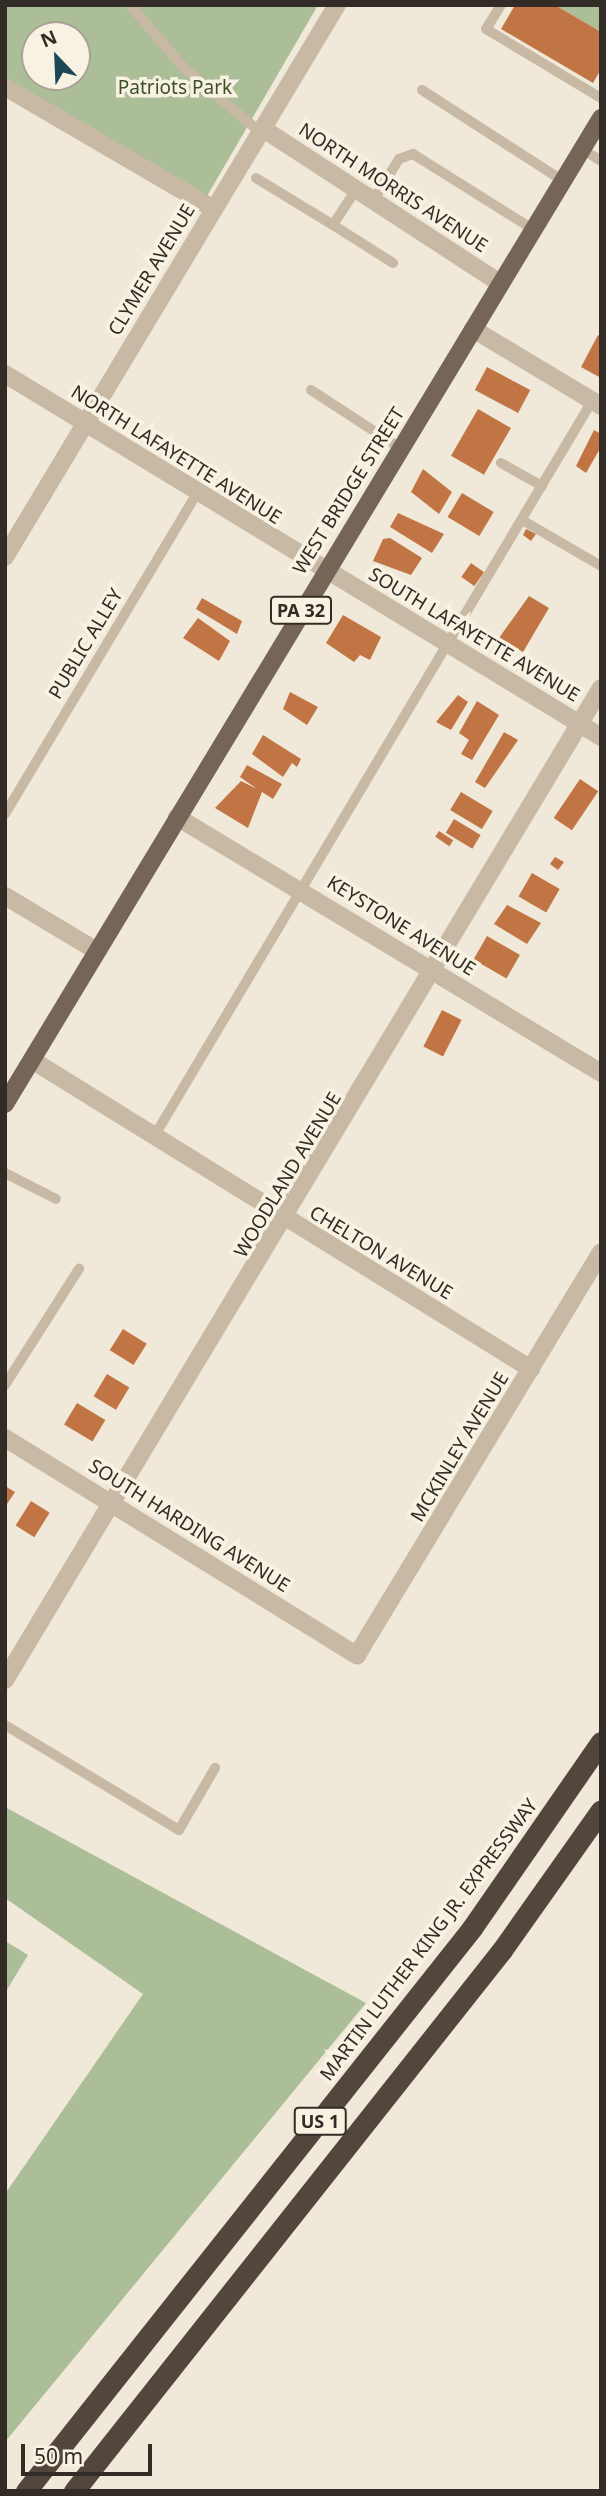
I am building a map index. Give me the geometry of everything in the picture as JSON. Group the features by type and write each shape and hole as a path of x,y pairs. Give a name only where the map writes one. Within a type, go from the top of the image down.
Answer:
{"highway":[{"name":"MARTIN LUTHER KING JR. EXPRESSWAY","path":"26,2491 472,1928 601,1742"},
{"name":"US 1","path":"74,2491 472,1990 601,1810"}],"main road":[{"name":"WEST BRIDGE STREET","path":"5,1104 325,570 601,118"}],"street":[{"name":"CLYMER AVENUE","path":"5,557 337,5"},
{"path":"5,88 214,209"},
{"name":"NORTH MORRIS AVENUE","path":"261,130 501,284"},
{"path":"473,329 596,404"},
{"name":"NORTH LAFAYETTE AVENUE","path":"5,374 325,570"},
{"name":"SOUTH LAFAYETTE AVENUE","path":"325,570 601,737"},
{"name":"WOODLAND AVENUE","path":"5,1680 286,1219 601,688"},
{"name":"KEYSTONE AVENUE","path":"177,817 305,891 601,1073"},
{"path":"5,896 97,951"},
{"name":"CHELTON AVENUE","path":"32,1060 531,1369"},
{"name":"MCKINLEY AVENUE","path":"350,1650 356,1654 601,1252"},
{"name":"SOUTH HARDING AVENUE","path":"5,1438 350,1650"}],"lane":[{"path":"130,5 184,68 261,130"},
{"path":"501,5 486,29 601,99"},
{"path":"422,90 563,181"},
{"path":"582,149 601,160"},
{"path":"372,202 399,159 413,154 534,230"},
{"path":"256,178 393,263"},
{"path":"333,225 355,191"},
{"path":"311,390 400,448"},
{"path":"155,1135 305,891 542,486 596,404"},
{"path":"501,463 542,486"},
{"name":"PUBLIC ALLEY","path":"5,814 198,492"},
{"path":"522,520 601,566"},
{"path":"5,1173 56,1199"},
{"path":"5,1385 79,1269"},
{"path":"5,1725 179,1830 215,1768"}],"green space":[{"name":"Patriots Park","path":"5,5 318,5 203,203 24,91 91,91 91,21 21,21 21,89 5,79"},
{"path":"555,5 601,5 601,32"},
{"path":"5,1807 366,2003 5,2442 5,2194 143,1994 5,1898"},
{"path":"5,1941 28,1955 5,1993"}],"building":[{"path":"515,5 555,5 601,32 601,69 593,83 501,29"},
{"path":"598,335 601,337 601,378 581,367"},
{"path":"487,367 530,390 518,413 475,390"},
{"path":"478,409 511,428 484,475 451,456"},
{"path":"594,430 601,434 601,447 586,473 576,466"},
{"path":"423,469 452,492 439,514 411,492"},
{"path":"462,493 494,512 479,536 448,517"},
{"path":"398,513 444,534 432,553 390,527"},
{"path":"526,529 536,534 531,541 523,535"},
{"path":"390,538 422,558 411,575 373,561 383,539"},
{"path":"471,563 484,572 474,586 461,577"},
{"path":"529,596 549,608 523,652 499,638"},
{"path":"202,598 242,621 237,634 196,609"},
{"path":"343,615 381,637 370,660 360,655 354,662 326,643"},
{"path":"198,618 230,641 219,661 183,638"},
{"path":"290,692 318,707 307,725 283,709"},
{"path":"458,695 468,702 451,730 436,722"},
{"path":"477,701 499,715 472,760 461,754 469,740 459,733"},
{"path":"504,732 518,740 485,788 475,782"},
{"path":"263,735 301,759 297,767 292,763 283,777 252,754"},
{"path":"247,765 282,784 273,799 262,792 248,828 215,808 241,781 257,789 240,777"},
{"path":"580,779 598,791 572,830 554,818"},
{"path":"461,792 493,811 482,829 450,810"},
{"path":"454,819 481,835 472,849 446,833"},
{"path":"439,831 453,840 449,846 435,837"},
{"path":"555,857 564,862 558,870 550,864"},
{"path":"532,873 560,889 546,912 518,896"},
{"path":"507,905 541,923 527,944 494,924"},
{"path":"487,936 520,955 506,978 474,959"},
{"path":"442,1010 462,1020 443,1057 423,1047"},
{"path":"123,1329 147,1344 133,1365 110,1350"},
{"path":"107,1374 129,1387 116,1410 94,1396"},
{"path":"77,1403 105,1420 92,1441 64,1424"},
{"path":"5,1486 15,1492 5,1507"},
{"path":"31,1501 50,1513 34,1537 16,1526"}]}
